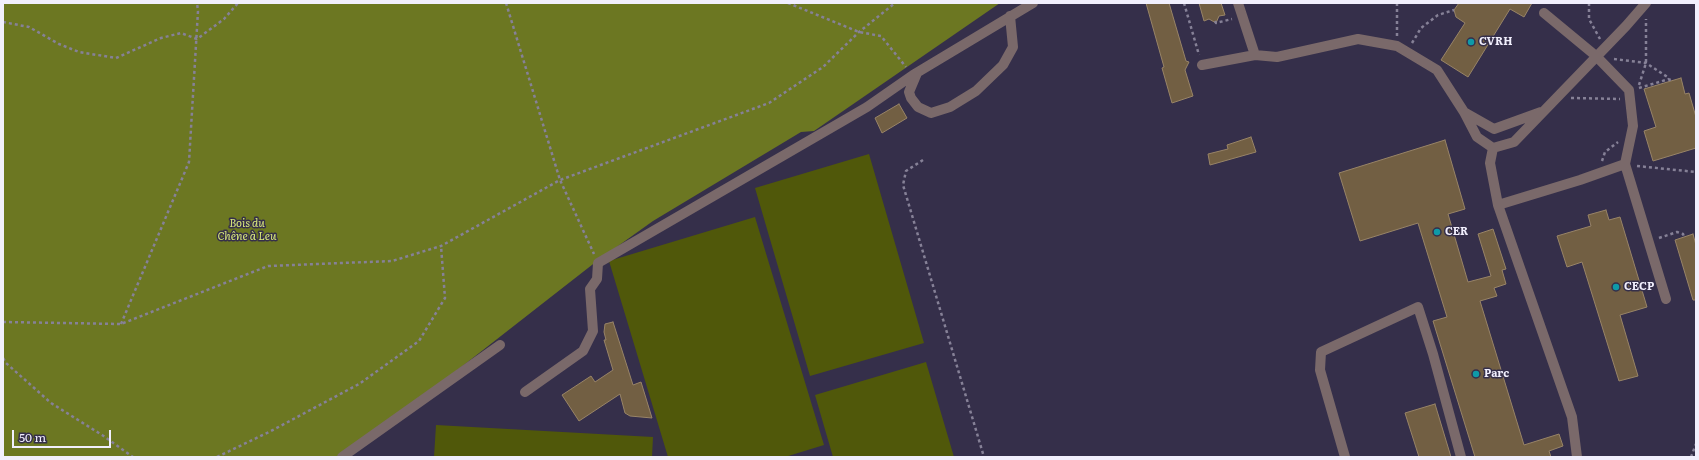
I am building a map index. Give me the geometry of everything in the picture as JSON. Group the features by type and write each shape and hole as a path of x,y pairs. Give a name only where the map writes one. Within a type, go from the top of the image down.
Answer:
{"street":[{"path":"525,392 583,351 593,331 590,289 597,279 598,264 867,107 915,74 1033,3"},
{"path":"1238,3 1255,55"},
{"path":"1493,148 1514,142 1605,48 1646,3"},
{"path":"1544,13 1596,56 1633,92 1633,126 1625,164 1666,299"},
{"path":"915,74 909,92 911,98 918,107 931,113 950,107 976,91 1003,65 1013,47 1010,16"},
{"path":"1202,65 1255,55 1277,57 1358,39 1397,46 1438,70 1478,137 1493,148"},
{"path":"1464,112 1494,129 1544,110"},
{"path":"1493,148 1490,163 1498,205 1572,417 1577,457"},
{"path":"1498,205 1625,164"},
{"path":"1345,457 1320,370 1321,352 1418,307 1433,354 1461,457"},
{"path":"342,457 500,345"}],"path":[{"path":"121,324 189,162 197,39 197,3"},
{"path":"197,39 224,19 238,3"},
{"path":"506,3 560,180 598,264"},
{"path":"788,3 859,32 882,36 915,74"},
{"path":"3,322 121,324 268,266 392,261 441,246 560,180 769,103 823,68 859,32 895,3"},
{"path":"1184,3 1202,65"},
{"path":"1397,3 1397,46"},
{"path":"1589,3 1589,19 1605,48"},
{"path":"1406,52 1421,28 1438,15 1454,10"},
{"path":"1633,92 1646,63 1646,18"},
{"path":"1215,21 1216,24 1236,19"},
{"path":"3,22 29,27 59,44 78,52 116,58 161,38 181,33 197,39"},
{"path":"1556,98 1633,92 1670,80 1646,63 1596,56"},
{"path":"1596,174 1605,152 1633,126"},
{"path":"923,160 906,171 903,185 984,457"},
{"path":"1625,164 1696,172"},
{"path":"1649,241 1677,232 1683,234 1684,237"},
{"path":"217,457 271,431 359,384 419,341 446,298 441,246"},
{"path":"3,358 6,363 51,403 102,435 133,457"},
{"path":"1691,457 1696,444"}],"green space":[{"name":"Bois du Chêne à Leu","path":"3,3 1000,3 814,131 801,132 653,221 597,261 346,457 3,457"},
{"path":"869,154 924,343 810,376 755,188"},
{"path":"755,217 824,445 785,457 668,457 609,261"},
{"path":"926,362 954,457 833,457 815,395"},
{"path":"436,425 653,437 652,457 434,457"}],"building":[{"path":"1146,3 1169,3 1186,61 1189,62 1185,70 1193,96 1172,103 1162,68 1164,67"},
{"path":"1199,3 1221,3 1225,15 1219,16 1216,23 1209,19 1204,21"},
{"name":"CVRH","path":"1459,3 1532,3 1524,17 1510,9 1468,77 1441,60 1465,23 1456,17 1454,10"},
{"path":"1681,78 1685,94 1689,93 1696,117 1696,148 1653,161 1644,131 1656,127 1644,89"},
{"path":"899,104 907,118 882,133 875,118"},
{"path":"1251,137 1256,152 1210,165 1208,154 1228,149 1227,145"},
{"path":"1445,140 1465,209 1448,214 1468,282 1491,276 1478,234 1493,229 1506,269 1502,270 1506,284 1494,288 1497,296 1480,301 1524,445 1559,434 1563,446 1549,451 1551,457 1475,457 1433,321 1447,317 1418,223 1360,241 1339,173"},
{"name":"CECP","path":"1606,210 1609,220 1620,217 1647,307 1620,315 1638,376 1619,381 1582,262 1567,267 1557,236 1591,226 1588,215"},
{"path":"1693,234 1696,245 1696,300 1693,300 1675,240"},
{"path":"613,322 633,385 641,382 652,418 630,416 625,413 620,394 579,421 562,395 591,376 595,382 613,370 604,340 606,340 604,332 605,324"},
{"path":"1435,404 1451,457 1419,457 1405,413"}],"place":[{"name":"CVRH","path":"1471,42"},
{"name":"CER","path":"1437,232"},
{"name":"CECP","path":"1616,287"},
{"name":"Parc","path":"1476,374"}]}
